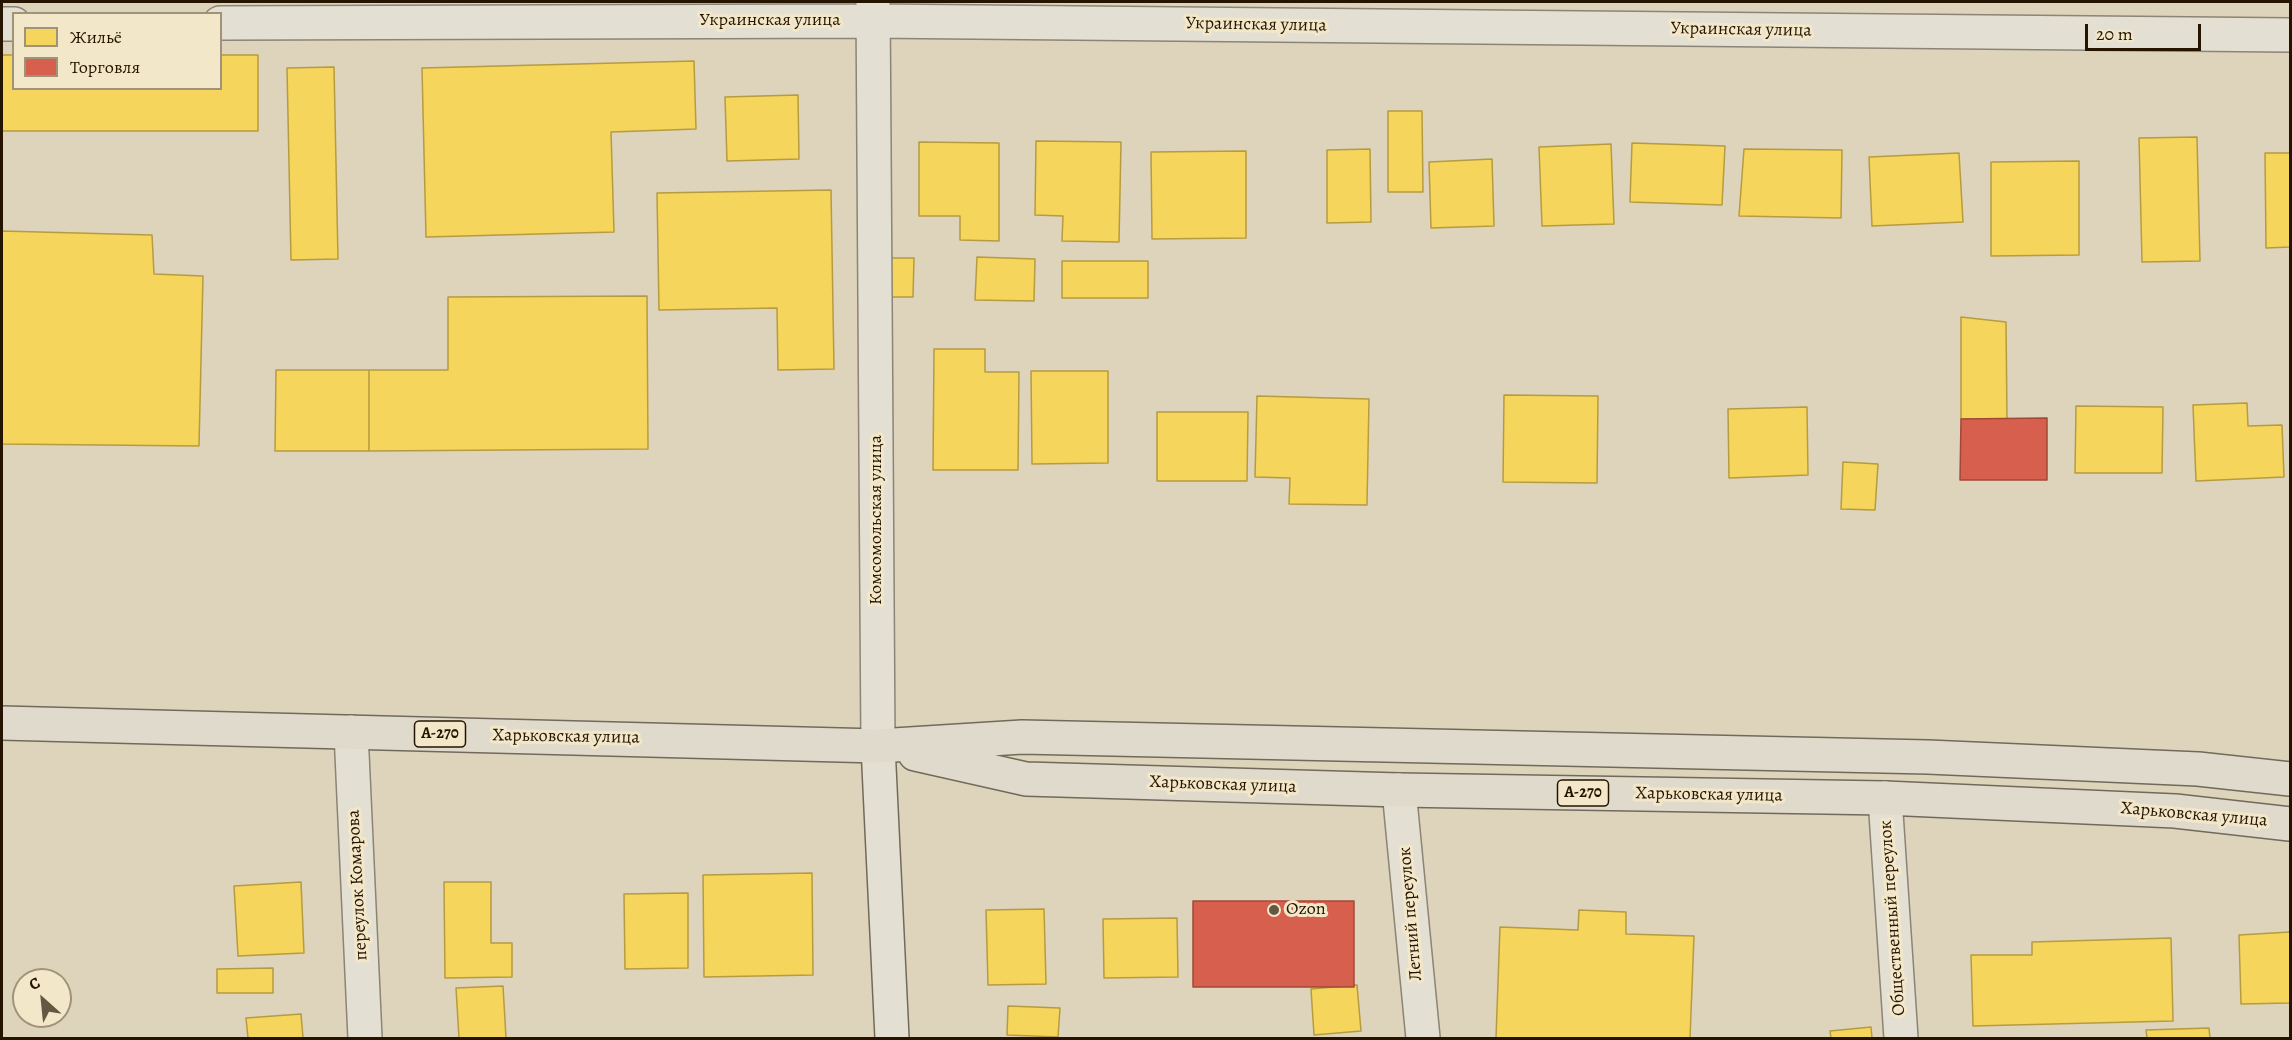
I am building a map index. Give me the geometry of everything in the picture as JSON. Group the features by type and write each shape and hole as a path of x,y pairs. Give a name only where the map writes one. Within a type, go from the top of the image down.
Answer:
{"highway":[{"name":"Харьковская улица","path":"2,723 878,746 1022,737 1916,757 2198,768 2290,778"},
{"name":"Харьковская улица","path":"878,746 1026,779 1399,790 1885,798 2175,811 2290,824"}],"street":[{"name":"Украинская улица","path":"222,23 873,11 2290,35"},
{"name":"Комсомольская улица","path":"873,11 878,746 892,1038"},
{"name":"переулок Комарова","path":"351,732 365,1038"},
{"name":"Летний переулок","path":"1399,790 1423,1038"},
{"name":"Общественный переулок","path":"1885,798 1901,1038"}],"building: Жильё":[{"path":"2,55 12,55 12,90 222,90 222,55 258,55 258,131 2,131"},
{"path":"694,61 696,129 611,132 614,232 426,237 422,68"},
{"path":"334,67 338,259 291,260 287,68"},
{"path":"798,95 799,159 727,161 725,97"},
{"path":"1388,111 1422,111 1423,192 1388,192"},
{"path":"2197,137 2200,261 2142,262 2139,138"},
{"path":"1036,141 1121,142 1119,242 1062,241 1063,216 1035,215"},
{"path":"919,142 999,143 999,241 960,240 960,216 919,216"},
{"path":"1632,143 1725,146 1722,205 1630,202"},
{"path":"1611,144 1614,224 1542,226 1539,147"},
{"path":"1370,149 1371,222 1327,223 1327,150"},
{"path":"1744,149 1842,150 1841,218 1739,216"},
{"path":"1246,151 1246,238 1152,239 1151,152"},
{"path":"1959,153 1963,222 1872,226 1869,157"},
{"path":"2265,153 2290,153 2290,247 2266,248"},
{"path":"1492,159 1494,226 1431,228 1429,162"},
{"path":"2079,161 2079,255 1991,256 1991,162"},
{"path":"831,190 834,369 778,370 777,308 659,310 657,193"},
{"path":"2,231 152,235 154,274 203,276 199,446 2,444"},
{"path":"977,257 1035,259 1034,301 975,300"},
{"path":"870,258 914,258 913,297 870,297"},
{"path":"1062,261 1148,261 1148,298 1062,298"},
{"path":"647,296 648,449 369,451 369,370 448,370 448,297"},
{"path":"1961,317 2006,322 2007,419 1961,419"},
{"path":"934,349 985,349 985,372 1019,372 1018,470 933,470"},
{"path":"276,370 369,370 369,451 275,451"},
{"path":"1031,371 1108,371 1108,463 1032,464"},
{"path":"1504,395 1598,396 1597,483 1503,482"},
{"path":"1257,396 1369,399 1367,505 1289,504 1290,478 1255,477"},
{"path":"2247,403 2248,426 2282,425 2284,477 2196,481 2193,405"},
{"path":"2076,406 2163,407 2162,473 2075,473"},
{"path":"1807,407 1808,475 1729,478 1728,409"},
{"path":"1157,412 1248,412 1247,481 1157,481"},
{"path":"1843,462 1878,464 1875,510 1841,509"},
{"path":"812,873 813,975 704,977 703,875"},
{"path":"301,882 304,953 238,956 234,886"},
{"path":"444,882 491,882 491,943 512,943 512,977 445,978"},
{"path":"688,893 688,968 625,969 624,894"},
{"path":"1044,909 1046,984 988,985 986,910"},
{"path":"1579,910 1626,912 1626,934 1694,936 1690,1038 1496,1038 1500,927 1578,930"},
{"path":"1177,918 1178,977 1104,978 1103,919"},
{"path":"2290,932 2290,1003 2241,1004 2239,935"},
{"path":"2171,938 2173,1021 1973,1026 1971,955 2032,955 2032,942"},
{"path":"273,968 273,993 217,993 217,969"},
{"path":"1357,985 1361,1031 1314,1035 1311,989"},
{"path":"503,986 506,1038 459,1038 456,988"},
{"path":"1008,1006 1060,1008 1058,1037 1007,1035"},
{"path":"301,1014 303,1038 248,1038 246,1018"},
{"path":"1871,1027 1872,1038 1831,1038 1830,1031"},
{"path":"2209,1028 2210,1038 2147,1038 2146,1030"}],"building: Торговля":[{"path":"2047,418 2047,480 1960,480 1961,419"},
{"path":"1193,901 1354,901 1354,987 1193,987"}],"place":[{"name":"Ozon","path":"1274,910"}]}
